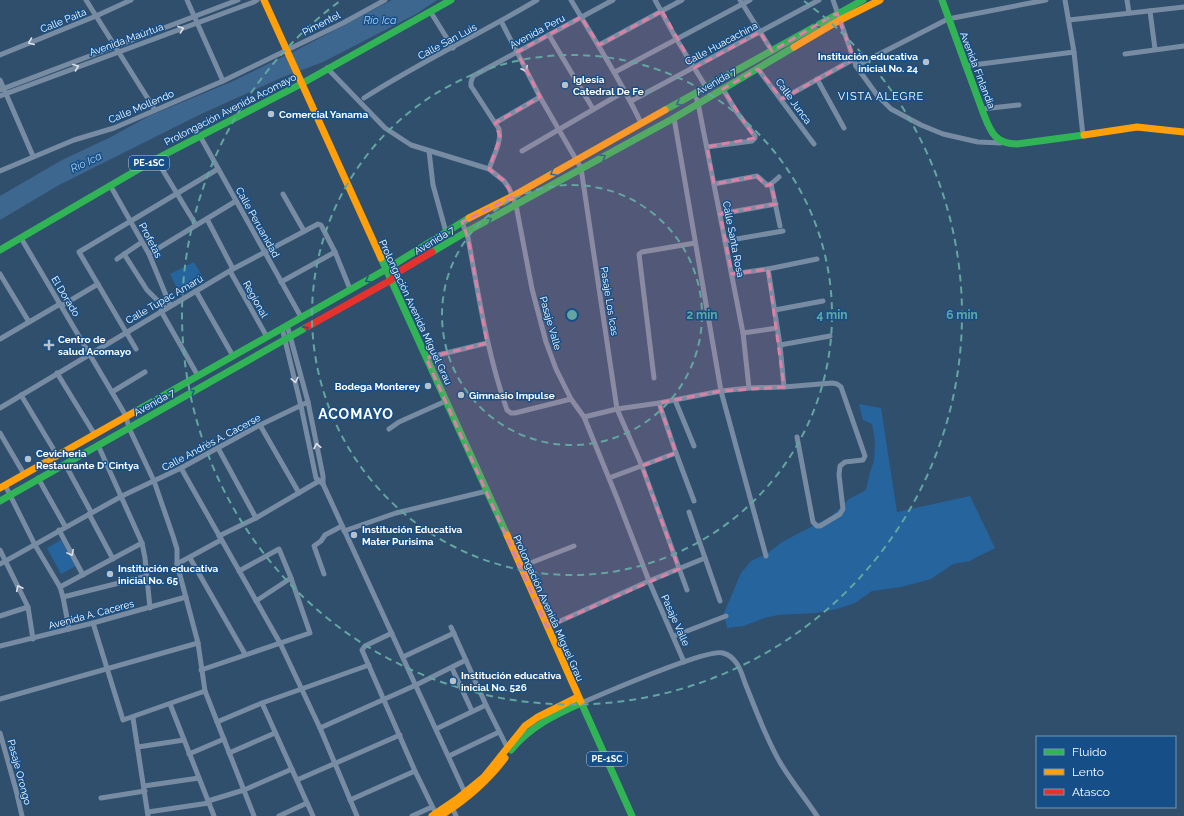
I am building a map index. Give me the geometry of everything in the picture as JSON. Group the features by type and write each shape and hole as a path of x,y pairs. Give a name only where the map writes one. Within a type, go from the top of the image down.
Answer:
{"street":[{"path":"86,0 154,110"},
{"name":"Calle Paita","path":"0,55 96,16 131,0"},
{"path":"187,0 223,81"},
{"name":"Avenida Maúrtua","path":"2,89 238,0"},
{"name":"Avenida Maúrtua","path":"0,96 258,0"},
{"name":"Prolongación Avenida Miguel Grau","path":"264,0 487,491 580,700"},
{"name":"Pimentel","path":"287,52 378,2 385,0"},
{"name":"Prolongación Avenida Acomayo","path":"0,250 156,159 301,84 327,68 451,0"},
{"name":"Calle San Luis","path":"364,98 391,81 453,48 537,0"},
{"path":"571,0 615,72 641,123"},
{"name":"Avenida Peru","path":"495,123 472,86 471,79 475,74 613,0"},
{"path":"656,0 677,40 706,87"},
{"path":"599,45 682,0"},
{"path":"615,72 677,40 742,2 750,0"},
{"name":"Calle Huacachina","path":"631,101 820,0"},
{"path":"833,0 856,66 877,95 891,109 899,114 943,134 978,142 1017,144 1083,136 1137,127 1184,132"},
{"name":"Avenida 7","path":"0,501 38,478 391,280 395,274 466,232 674,118 758,69 863,0"},
{"name":"Avenida 7","path":"2,486 386,270 462,222 513,196 576,159 772,51 838,17 880,0"},
{"name":"Avenida Finlandia","path":"942,0 982,109 994,135 1001,143"},
{"path":"856,66 948,18 1046,0"},
{"path":"1065,0 1074,52 1083,136"},
{"path":"1127,0 1129,13"},
{"path":"742,2 772,51"},
{"path":"1069,20 1184,7"},
{"path":"1150,11 1155,49"},
{"path":"430,12 453,48"},
{"name":"Pasaje Los Icas","path":"501,21 540,98 581,168 617,409 642,466 687,590"},
{"path":"549,35 593,109"},
{"path":"1125,54 1184,46"},
{"name":"Calle Mollendo","path":"0,171 74,140 114,128 287,52"},
{"path":"965,66 1074,52"},
{"path":"782,99 854,59"},
{"name":"Pasaje Valle","path":"327,68 385,128 411,145 489,169 504,182 513,196 532,289 546,342 556,369 571,399 584,417 648,581 674,636 684,662"},
{"name":"Calle Junca","path":"758,69 782,99 814,144"},
{"path":"817,79 844,128"},
{"path":"0,80 2,89 6,94 33,156"},
{"path":"707,147 752,141 755,138 723,89"},
{"path":"522,150 625,91"},
{"name":"Calle Santa Rosa","path":"695,94 707,147 743,333 749,388"},
{"path":"489,169 500,137 499,129 495,123 540,98"},
{"path":"982,109 1019,105"},
{"path":"674,118 721,391 766,556"},
{"name":"Calle Peruanidad","path":"200,136 301,317"},
{"path":"429,151 433,185 446,232"},
{"path":"156,159 196,225"},
{"path":"136,349 79,252 218,169"},
{"path":"714,184 756,176 765,184 771,184 780,177"},
{"path":"725,241 781,229 771,184"},
{"name":"Profetas","path":"110,185 149,254 166,308 198,376"},
{"path":"283,194 304,231"},
{"path":"149,254 236,201"},
{"path":"720,214 776,204"},
{"name":"Regional","path":"207,218 267,337"},
{"path":"462,222 466,232 487,343 496,380 508,412 515,413 571,399"},
{"name":"Calle Tupac Amarú","path":"0,408 196,290 304,231 320,224 335,252"},
{"name":"El Dorado","path":"20,238 126,416 129,428 154,481 177,549 177,564 198,643 205,692 254,816"},
{"path":"117,258 142,242"},
{"path":"654,378 639,254 642,252 695,243"},
{"path":"282,282 335,252 350,289"},
{"path":"124,254 147,290 166,308"},
{"path":"732,274 816,260"},
{"path":"768,269 778,328 784,387"},
{"path":"0,274 29,322"},
{"path":"0,339 98,284"},
{"path":"196,290 233,356"},
{"path":"775,310 823,301"},
{"path":"285,327 316,478 321,483 343,528 466,795"},
{"path":"743,333 778,328"},
{"path":"780,345 830,336"},
{"path":"288,339 308,402 323,476 321,483"},
{"path":"426,358 487,343"},
{"path":"112,392 145,372"},
{"path":"57,373 95,435"},
{"path":"584,417 617,409 659,403 721,391 749,388 832,383 837,384 841,388 864,454 864,458 862,460 845,462 840,466 839,475 843,509 840,514 820,526 817,526 813,522 797,436"},
{"path":"21,395 57,455"},
{"path":"675,400 694,446"},
{"path":"389,429 399,422 446,401"},
{"name":"Calle Andrés A. Cacerse","path":"3,562 35,545 65,526 122,496 181,468 260,425 308,402"},
{"path":"659,403 694,502"},
{"path":"260,425 298,493"},
{"path":"0,433 24,474"},
{"path":"98,445 142,543 150,608"},
{"path":"218,448 256,518"},
{"path":"609,478 676,453"},
{"path":"65,464 113,559"},
{"path":"181,468 280,643 320,728 357,816"},
{"path":"38,478 65,526"},
{"path":"177,564 190,558 220,538 298,493 321,483"},
{"path":"2,486 10,496 35,545 60,587 69,629"},
{"path":"324,574 314,546 320,542 325,535 343,528 396,513 487,491"},
{"path":"689,512 720,601"},
{"path":"59,530 83,575"},
{"path":"60,587 142,543"},
{"path":"520,567 574,546"},
{"path":"201,670 245,654 310,634 291,578 279,549 239,571"},
{"path":"0,550 3,562 28,607 33,639"},
{"path":"190,558 245,654"},
{"path":"547,627 648,581 705,558"},
{"path":"63,597 147,576"},
{"path":"256,601 291,578"},
{"name":"Avenida A. Caceres","path":"0,646 33,639 186,598"},
{"path":"0,616 28,607"},
{"path":"674,636 726,616"},
{"path":"93,623 123,720 133,718 205,692"},
{"path":"451,627 486,705 509,750"},
{"path":"392,633 363,648 369,665 435,814"},
{"path":"403,657 454,633"},
{"path":"0,699 198,643"},
{"path":"412,816 435,814 452,806 484,784 509,750 528,731 580,700 684,662 712,653 722,652 733,657 740,670 764,730 780,762 817,816"},
{"path":"320,728 416,685 466,660"},
{"path":"217,722 301,689 369,665"},
{"path":"452,668 472,711"},
{"name":"PE-1SC","path":"580,700 632,816"},
{"path":"170,704 214,816"},
{"path":"262,704 298,780 313,816"},
{"path":"436,728 486,705"},
{"path":"133,718 148,814 208,802 244,790 292,769"},
{"path":"229,753 275,732"},
{"path":"449,756 499,732"},
{"name":"Pasaje Orongo","path":"0,733 22,816"},
{"path":"298,780 400,735"},
{"path":"189,754 224,739"},
{"path":"138,747 184,740"},
{"path":"350,800 415,771"},
{"path":"101,798 199,778"},
{"path":"279,816 307,802"},
{"path":"452,806 456,816"}],"highlighted area":[{"path":"662,11 694,68 760,32 772,51 837,13 854,59 782,99 758,69 723,89 755,138 707,147 714,184 757,176 766,186 771,184 776,204 720,214 732,274 768,269 784,387 721,391 659,403 676,453 642,466 679,569 547,627 426,358 487,343 468,238 462,222 513,196 504,181 489,169 500,137 495,123 540,97 517,52 581,17 599,45"}],"shaded area":[{"path":"194,262 204,279 179,292 170,274"},
{"path":"859,404 881,408 897,512 970,496 995,548 970,561 953,564 931,579 901,587 872,591 855,603 837,609 816,613 778,615 764,618 744,626 727,628 724,613 741,573 751,561 768,553 782,542 832,516 849,499 866,490 874,461 875,441 872,424 863,420"},
{"path":"61,540 76,566 61,574 47,548"}],"water":[{"name":"Río Ica","path":"392,0 437,0 416,14 323,62 283,77 199,115 59,185 0,220 0,196 62,160 111,137 149,116 231,82 295,51"}],"traffic: fast":[{"path":"301,84 451,0"},
{"path":"665,110 863,0"},
{"path":"942,0 984,115 989,127 999,140 1017,144 1084,135"},
{"path":"432,252 674,118 794,47"},
{"path":"0,250 156,159 301,84"},
{"path":"136,411 385,270 469,218"},
{"path":"381,258 507,535"},
{"path":"0,501 307,327"},
{"path":"581,702 632,816"},
{"path":"511,750 534,728 561,712 581,703"}],"traffic: slow":[{"path":"264,0 381,258"},
{"path":"794,47 840,20 880,0"},
{"path":"469,218 513,196 665,110"},
{"path":"1084,135 1137,127 1184,132"},
{"path":"0,488 136,411"},
{"path":"507,535 581,702"},
{"path":"432,816 457,799 484,777 525,726 538,717 578,697"},
{"path":"440,816 459,804 476,790 505,758"}],"traffic: jam":[{"path":"307,327 391,280 395,274 432,252"}],"place":[{"name":"Institución educativa inicial No. 24","path":"926,62"},
{"name":"Iglesia Catedral De Fe","path":"565,85"},
{"name":"Comercial Yanama","path":"271,114"},
{"name":"Centro de salud Acomayo","path":"49,345"},
{"name":"Bodega Monterey","path":"428,386"},
{"name":"Gimnasio Impulse","path":"461,395"},
{"name":"Cevicheria Restaurante D' Cintya","path":"28,459"},
{"name":"Institución Educativa Mater Purisima","path":"354,535"},
{"name":"Institución educativa inicial No. 65","path":"110,574"},
{"name":"Institución educativa inicial No. 526","path":"453,681"}],"district":[{"name":"VISTA ALEGRE","path":"881,96"},
{"name":"ACOMAYO","path":"356,414"}]}
